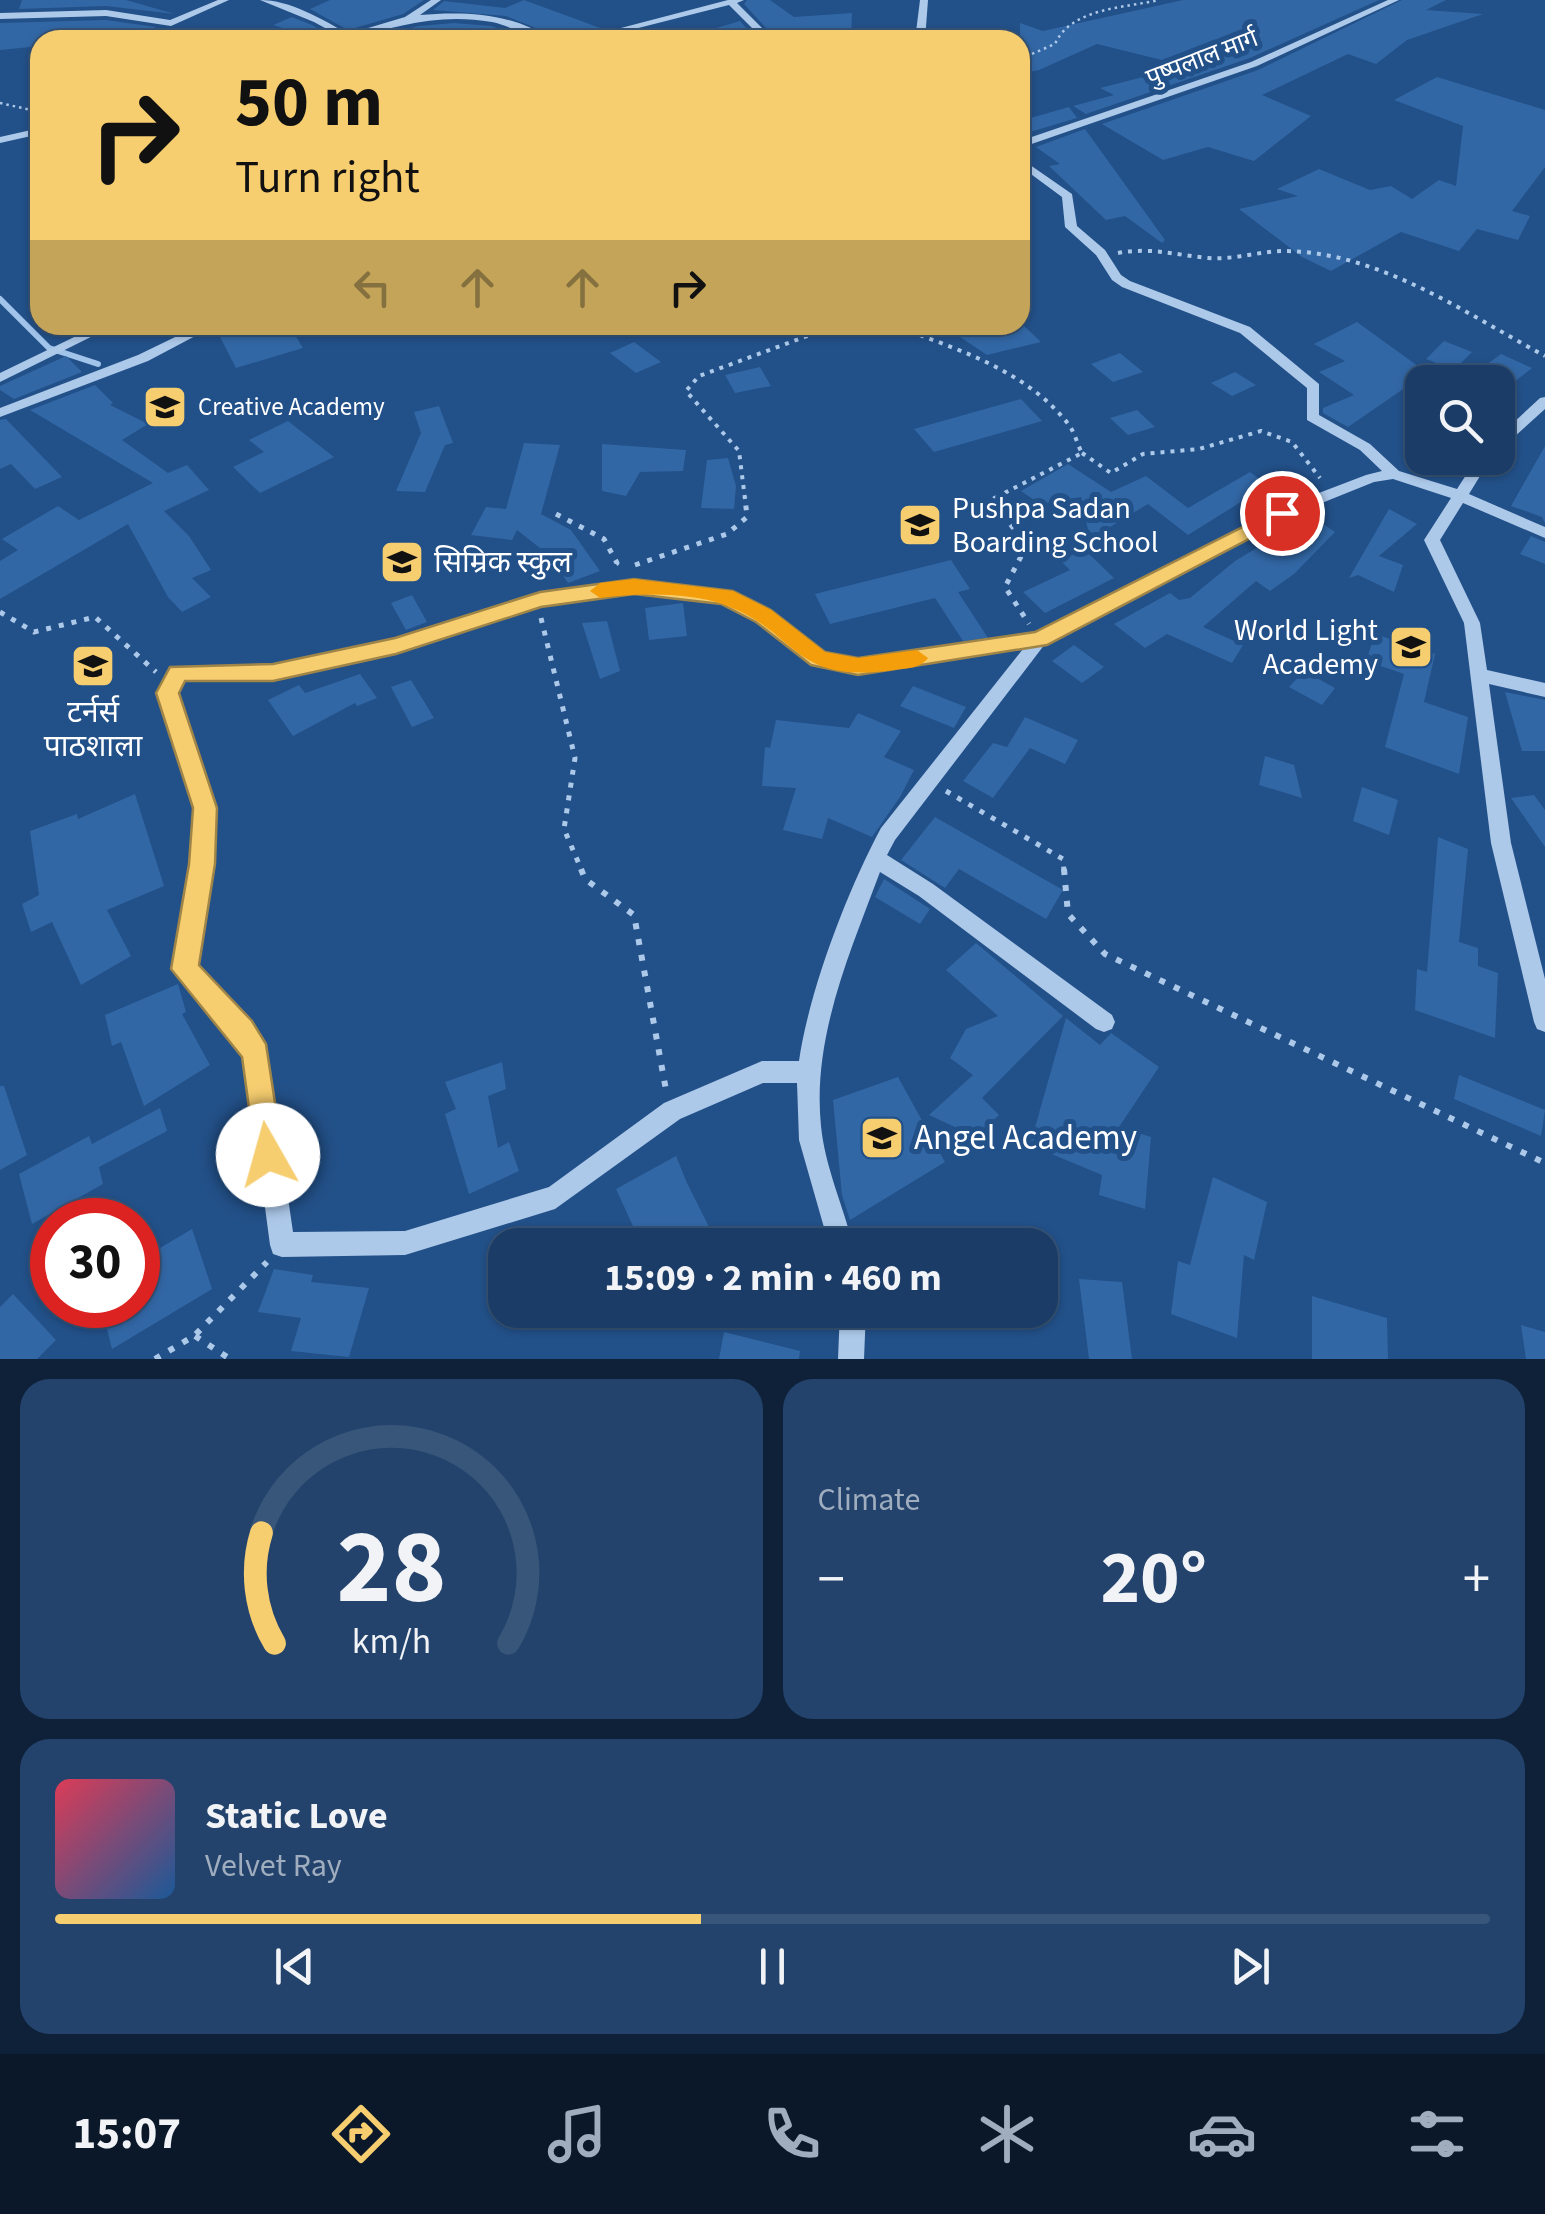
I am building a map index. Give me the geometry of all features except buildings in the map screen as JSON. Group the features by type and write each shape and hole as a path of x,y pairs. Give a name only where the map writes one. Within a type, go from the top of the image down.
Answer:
{"street":[{"path":"0,16 106,13 171,23 224,0"},
{"path":"264,0 317,20 331,30"},
{"path":"408,19 437,0"},
{"path":"921,30 924,0"},
{"name":"पुष्पलाल मार्ग","path":"1030,142 1254,64 1395,0"},
{"path":"620,30 736,1 757,30"},
{"path":"373,30 440,14 477,17 516,30"},
{"path":"0,140 30,133"},
{"path":"1030,168 1068,196 1071,227 1106,258 1116,278 1136,290 1222,320 1267,344 1314,387 1312,417 1365,447 1394,474 1461,496 1545,533"},
{"path":"0,378 88,335"},
{"path":"0,413 143,358 190,335"},
{"path":"1515,429 1545,402"},
{"path":"806,1072 762,1072 672,1112 556,1197 405,1243 282,1245 256,1054 242,1030 184,969 202,864 205,808 168,693 170,684 178,673 273,673 396,646 540,599 634,586 725,596 763,616 819,659 858,666 1039,640 1330,492 1394,474"},
{"path":"1474,475 1432,540 1435,553 1462,594 1480,676 1502,843 1545,1022"},
{"path":"836,1228 810,1130 806,1072 821,1009 875,858 926,780 1039,640"},
{"path":"1480,676 1545,690"},
{"path":"875,858 926,890 1104,1022"},
{"path":"851,1359 852,1328"}],"path":[{"path":"1030,55 1055,44 1061,30 1074,18 1159,0"},
{"path":"0,103 30,110"},
{"path":"1106,258 1152,247 1212,258 1285,251 1337,257 1412,283 1545,356"},
{"path":"556,514 604,539 617,563 605,575 727,534 747,517 739,451 686,391 699,376 811,335"},
{"path":"918,335 1028,384 1070,427 1082,454 1110,473 1142,454 1199,448 1261,431 1292,442 1330,492"},
{"path":"1039,640 1006,587 1028,550 1026,539 991,500 1082,454"},
{"path":"540,599 543,639 575,758 564,829 585,878 634,915 672,1112"},
{"path":"0,612 34,632 95,617 170,684"},
{"path":"926,780 1064,860 1068,914 1105,954 1545,1163"},
{"path":"155,1359 194,1336 240,1294 282,1245"},
{"path":"194,1336 230,1359"}],"waterway":[{"path":"0,299 30,329"},
{"path":"36,335 49,348 98,364"}],"slow traffic":[{"path":"600,591 634,586 725,596 763,616 819,659 858,666 917,658"}],"place":[{"name":"Creative Academy","path":"165,407"},
{"name":"Pushpa Sadan Boarding School","path":"920,525"},
{"name":"सिम्रिक स्कुल","path":"402,562"},
{"name":"World Light Academy","path":"1411,647"},
{"name":"टर्नर्स पाठशाला","path":"93,666"},
{"name":"Angel Academy","path":"882,1138"}],"route":[{"path":"268,1155 256,1054 242,1030 184,969 202,864 205,808 168,693 178,673 273,673 396,646 540,599 634,586 725,596 763,616 819,659 858,666 1039,640 1282,513"}]}
